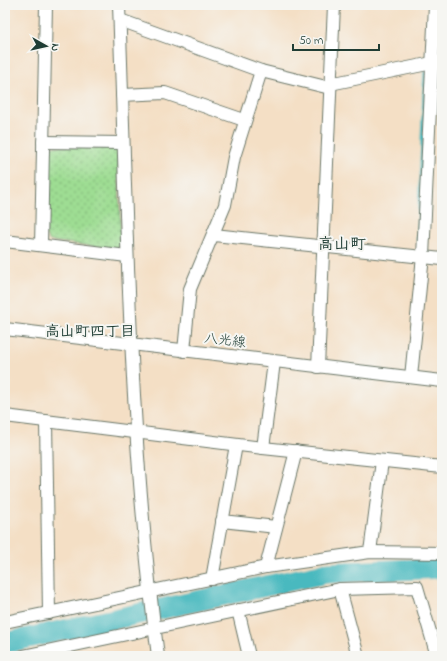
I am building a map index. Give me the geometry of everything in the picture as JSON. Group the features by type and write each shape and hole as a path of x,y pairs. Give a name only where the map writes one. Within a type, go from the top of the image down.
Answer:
{"street":[{"path":"41,245 46,5"},
{"path":"119,5 130,344 150,595 158,656"},
{"path":"318,367 334,5"},
{"path":"411,378 423,256 437,62 435,5"},
{"path":"120,20 261,71 330,86 437,62"},
{"path":"184,351 190,289 214,235 225,205 234,156 244,120 261,71"},
{"path":"122,95 165,93 244,120"},
{"path":"43,142 123,143"},
{"path":"214,235 324,245 442,259"},
{"path":"5,241 127,256"},
{"name":"八光線","path":"5,329 442,381"},
{"path":"263,448 274,362"},
{"path":"5,416 236,445 442,467"},
{"path":"46,421 49,613"},
{"path":"212,579 236,445"},
{"path":"266,567 296,451"},
{"path":"370,552 382,460"},
{"path":"222,521 276,527"},
{"path":"5,622 150,595 266,567 370,552 442,553"},
{"path":"23,656 66,652 154,625 238,610 340,588 416,587 437,656"},
{"path":"340,588 358,656"},
{"path":"238,610 249,656"}],"green space":[{"path":"52,146 115,148 118,151 121,246 118,249 50,241 46,237 48,150"}],"waterway":[{"path":"418,241 425,72"},
{"path":"5,643 326,573 442,568"}],"district":[{"name":"高山町","path":"342,245"},
{"name":"高山町四丁目","path":"90,332"}]}
